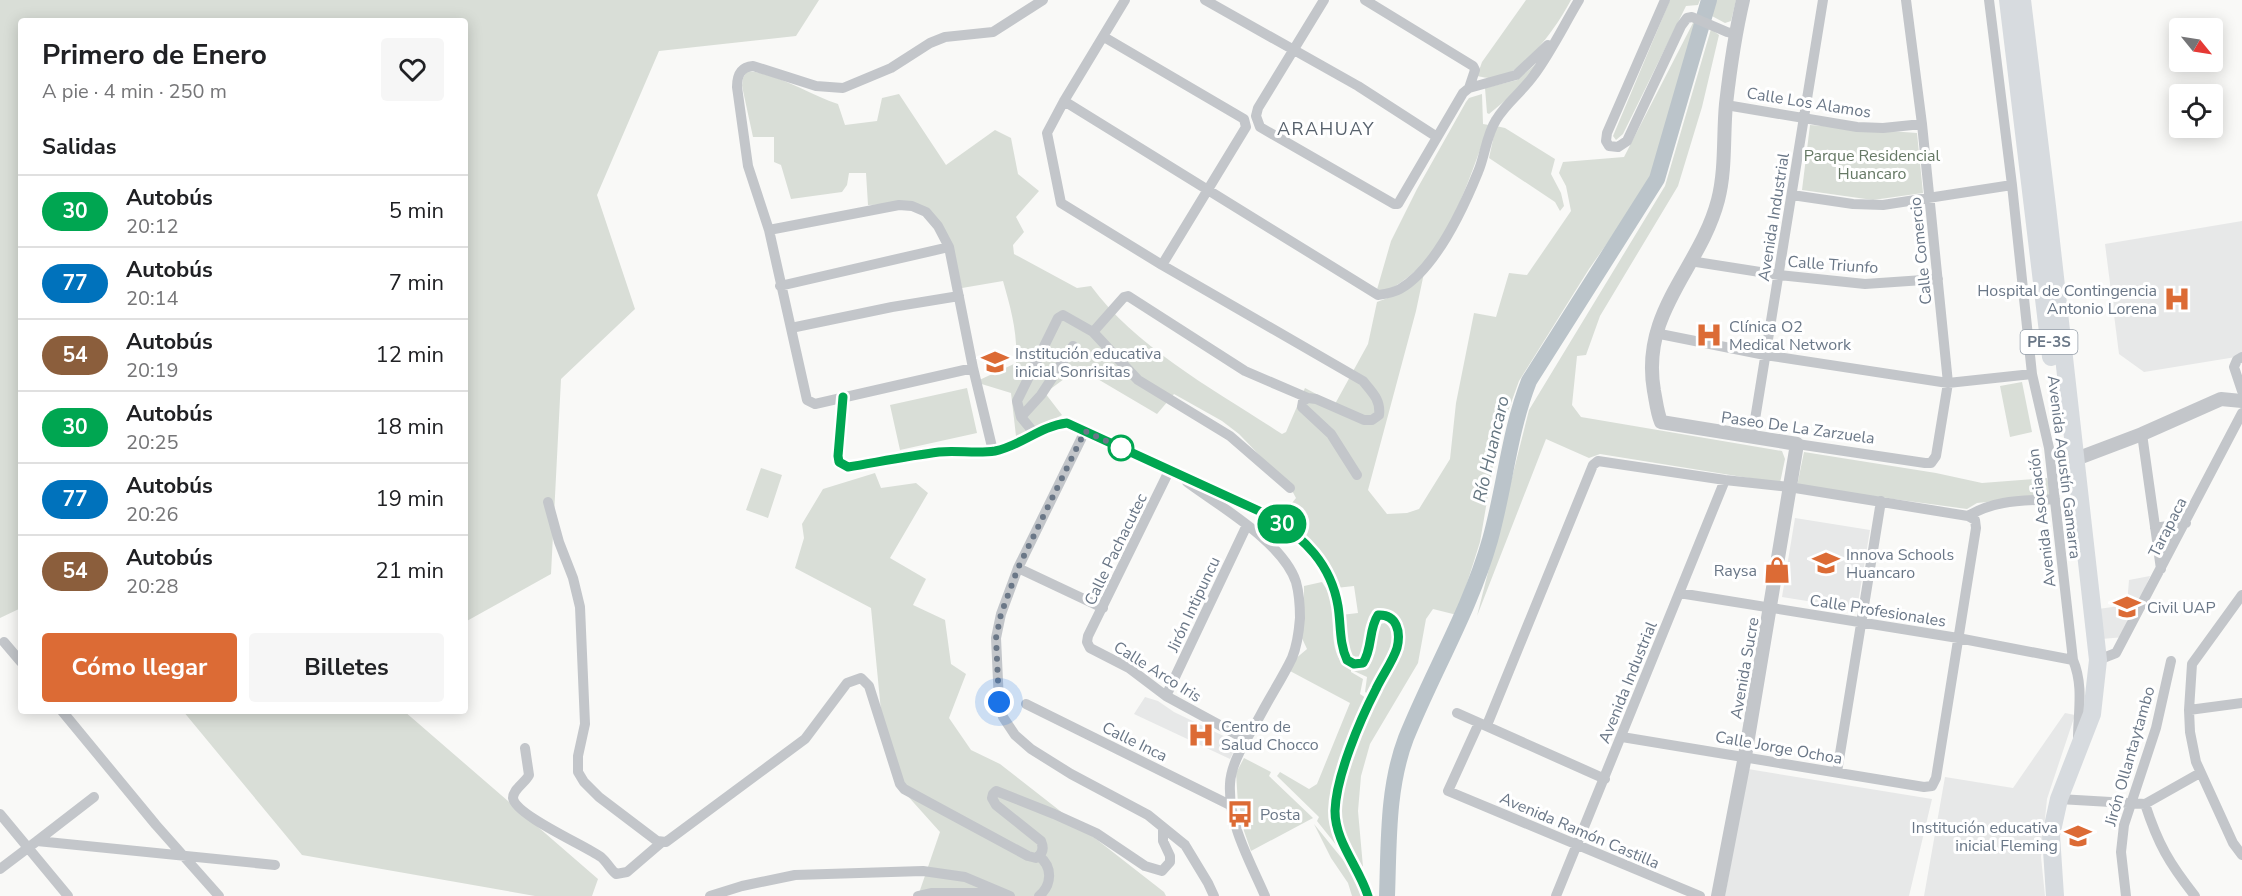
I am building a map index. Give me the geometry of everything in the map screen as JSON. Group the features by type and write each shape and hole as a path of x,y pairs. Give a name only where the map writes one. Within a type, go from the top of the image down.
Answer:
{"highway":[{"name":"Avenida Agustín Gamarra","path":"2008,0 2023,66 2098,660 2092,714 2078,747"},
{"name":"Avenida Agustín Gamarra","path":"2022,0 2023,66"},
{"name":"Avenida Agustín Gamarra","path":"2071,459 2089,661 2095,683"},
{"name":"PE-3S","path":"2055,896 2051,835 2059,799 2078,747"}],"street":[{"path":"973,368 815,404 807,400 769,230 748,166 737,76 743,69 753,66 816,86 843,88 891,68 930,43 945,38 993,32 1043,0"},
{"path":"1093,332 1124,297 1132,297 1245,371 1364,420 1372,420 1380,415 1380,406 1374,394 1355,376 1061,203 1047,133 1125,0"},
{"path":"1205,0 1358,86 1437,137"},
{"path":"1324,0 1257,108 1256,116 1260,127 1394,204 1402,200 1463,93 1469,88 1508,79 1521,72 1540,55 1565,22"},
{"path":"1365,0 1473,66 1475,70 1469,88"},
{"path":"1064,101 1378,295 1400,289 1421,272 1443,243 1479,171 1494,123 1504,108 1524,90 1534,76 1579,0"},
{"path":"1665,0 1607,133 1606,141 1610,146 1618,147 1627,141 1681,26 1687,18 1692,17 1731,33"},
{"path":"1743,0 1731,33 1722,173 1718,198 1710,225 1664,309 1655,333 1766,355 1947,383 2032,374"},
{"name":"Avenida Industrial","path":"1752,438 1823,0"},
{"name":"Calle Comercio","path":"1906,0 1923,124 1947,383 1936,456 1931,463"},
{"name":"Avenida Asociación","path":"1989,0 2032,374 2049,448 2073,660 2079,675 2078,747"},
{"path":"1104,37 1244,119 1246,127 1162,264"},
{"name":"Calle Los Alamos","path":"1726,105 1857,127 1883,128 1923,124"},
{"path":"1792,195 1853,204 1882,205 2012,185"},
{"path":"769,230 878,207 912,206 926,212 938,226 949,247 973,368 993,451"},
{"path":"780,286 949,247"},
{"name":"Calle Triunfo","path":"1690,261 1779,275 1865,284 1938,279"},
{"path":"791,328 959,296"},
{"path":"1035,434 1021,417 1017,401 1058,318 1063,315 1069,316 1093,332 1138,380 1230,436 1290,488"},
{"name":"Paseo De La Zarzuela","path":"1655,333 1651,371 1661,422 1752,438 1931,463"},
{"path":"1021,417 1041,395 1073,346"},
{"path":"2242,357 2237,360 2234,367 2242,390"},
{"path":"843,397 838,456 839,462 848,467 940,452 993,451 1017,445 1056,424 1067,423 1270,516 1292,531 1305,543 1331,577 1338,606 1342,649 1347,660 1354,664 1363,663 1369,654 1372,624 1378,615 1386,615 1397,625 1397,647 1357,728 1335,810 1340,837 1368,896"},
{"path":"1308,398 1303,401 1302,407 1330,434 1357,476"},
{"path":"2071,459 2142,434 2221,399 2242,401"},
{"name":"Tarapaca","path":"2098,660 2116,653 2162,570 2242,413"},
{"path":"1085,431 1018,568 1001,614 996,638 999,702 1003,717 1015,735 1031,749 1080,779 1128,803 1163,826 1185,845 1214,896"},
{"path":"2142,434 2162,570"},
{"name":"Avenida Sucre","path":"1718,896 1771,608 1797,444"},
{"path":"1483,724 1593,465 1598,460 1725,480 1789,487 1968,516 1975,520 1976,528 1958,638"},
{"path":"1170,469 1247,525 1284,561 1296,581 1300,610 1298,634 1292,657 1247,740 1231,777 1236,829 1265,896"},
{"name":"Calle Pachacutec","path":"1087,642 1170,469"},
{"name":"Avenida Industrial","path":"1556,896 1725,480"},
{"path":"1968,516 1984,506 2055,499"},
{"path":"1837,772 1881,501"},
{"path":"548,502 559,542 573,578 579,607 585,724 578,756 578,772 584,782 599,797 652,838 662,842"},
{"path":"2155,528 2186,523"},
{"name":"Jirón Intipuncu","path":"1166,696 1247,525"},
{"path":"1018,568 1103,608"},
{"name":"Calle Profesionales","path":"1679,592 1958,638 2073,660"},
{"path":"2242,595 2192,664 2189,710 2190,732 2200,773 2242,855"},
{"name":"Calle Jorge Ochoa","path":"1622,737 1924,788 1932,786 1936,778 1958,638"},
{"path":"4,642 18,658"},
{"name":"Calle Arco Iris","path":"1087,642 1090,648 1129,668 1166,696 1247,740"},
{"name":"Jirón Ollantaytambo","path":"2126,896 2121,852 2124,825 2156,728 2171,661"},
{"path":"525,748 528,775 515,792 513,799 516,804 533,819 600,856 616,874 627,872 662,842 666,842 805,739 847,683 861,678 869,686 900,784 904,789 1028,856 1036,858 1039,856 1043,849 1041,841 996,806 992,798 996,791 1096,833 1156,871 1162,871 1170,862 1170,856 1162,841 1163,826"},
{"path":"2189,710 2242,703"},
{"name":"Calle Inca","path":"1026,704 1232,806"},
{"path":"1457,713 1605,779"},
{"path":"64,714 156,825 219,896"},
{"name":"Avenida Ramón Castilla","path":"1483,724 1448,791 1700,896"},
{"path":"2059,799 2145,804 2200,773"},
{"path":"0,869 94,796"},
{"path":"2145,804 2157,839 2174,869 2195,896"},
{"path":"0,814 32,844 68,896"},
{"path":"32,844 275,866"},
{"path":"1039,856 1045,861 1050,873 1048,884 1039,896"},
{"path":"710,896 742,886 795,875 922,871 965,878 1007,895"},
{"path":"918,896 931,893 1007,895"}],"shaded area":[{"name":"Hospital de Contingencia Antonio Lorena","path":"2242,221 2242,356 2144,372 2119,354 2105,244"},
{"name":"Innova Schools Huancaro","path":"1795,518 1870,530 1857,609 1782,597"},
{"name":"Civil UAP","path":"2150,576 2125,637 2101,639 2098,609 2127,605 2129,580"},
{"name":"Centro de Salud Chocco","path":"1145,697 1158,701 1174,712 1238,743 1230,759 1134,714"},
{"path":"2065,713 2075,715 2047,799 2041,857 2045,896 1924,896 1945,777 2013,788"},
{"path":"1748,769 1932,799 1909,896 1725,896"}],"green space":[{"path":"0,0 819,0 796,36 659,51 597,195 635,309 561,379 551,574 468,620 468,18 18,18 18,609 0,618"},
{"path":"1526,0 1571,0 1540,46 1518,67 1496,78 1477,76 1482,62"},
{"path":"1670,0 1700,0 1698,5 1686,6 1623,134 1616,140 1613,136"},
{"path":"1714,0 1736,0 1731,21 1725,23 1710,15"},
{"path":"1695,19 1699,21 1654,171 1644,191 1589,269 1519,381 1497,442 1480,542 1457,615 1433,609 1426,619 1418,663 1370,744 1361,776 1358,811 1363,867 1345,835 1340,808 1341,799 1363,723 1398,655 1398,621 1374,614 1367,626 1366,646 1363,653 1356,659 1349,656 1341,615 1358,613 1354,586 1336,588 1291,531 1299,516 1288,508 1296,498 1290,487 1239,434 1222,421 1174,394 1157,414 1079,368 1045,393 1062,415 1025,435 1016,436 1011,393 975,382 1016,363 1015,332 1003,281 962,288 955,261 927,215 899,204 868,205 866,173 849,173 847,185 842,192 791,199 781,165 774,162 774,137 753,137 742,86 747,71 781,80 838,104 845,125 877,121 882,98 899,94 946,165 995,130 1011,138 1018,174 1039,191 1016,217 1024,232 1013,245 1014,254 1077,288 1091,286 1131,329 1154,349 1282,434 1286,432 1305,388 1335,404 1368,344 1377,302 1398,294 1424,273 1368,490 1387,514 1407,513 1419,509 1450,459 1456,403 1474,313 1496,317 1509,273 1527,275 1571,211 1566,186 1559,173 1563,162 1624,157"},
{"path":"1711,29 1719,35 1702,107 1678,186 1600,316 1586,355 1577,356 1572,405 1581,417 1782,451 1785,459 1780,483 1600,454 1589,458 1546,439 1477,616 1529,410 1665,186"},
{"path":"1545,58 1507,99 1489,114 1487,113 1485,88 1517,80"},
{"path":"1482,94 1483,124 1489,125 1462,198 1442,240 1413,273 1394,287 1376,293 1391,241 1417,189 1466,102 1469,98"},
{"name":"Parque Residencial Huancaro","path":"1810,125 1917,133 1923,193 1873,200 1802,190"},
{"path":"1496,126 1505,128 1555,159 1551,174 1561,193 1564,206 1560,211 1555,202 1489,158"},
{"path":"2022,382 2032,432 2010,437 2000,386"},
{"path":"967,388 977,433 900,450 890,405"},
{"path":"1804,452 1936,473 1982,483 2047,478 2052,495 1977,503 1967,509 1797,486"},
{"path":"761,468 782,475 768,518 746,510"},
{"path":"875,473 881,488 916,483 928,493 890,558 926,579 913,605 945,620 951,664 966,674 949,718 971,750 1000,764 1164,892 1166,896 918,896 940,832 905,793 881,711 871,608 795,568 804,538 802,524 823,489"},
{"path":"1322,582 1331,599 1335,648 1338,657 1351,669 1351,672 1363,679 1360,694 1366,698 1352,725 1335,784 1345,856 1317,821 1319,817 1277,776 1280,772 1309,789 1317,784 1350,703 1290,671 1294,660 1307,649 1300,634 1304,620 1304,586"},
{"path":"1385,623 1392,630 1393,645 1368,694 1365,692 1367,677 1354,671 1363,669 1371,663 1377,629 1380,624"},
{"path":"185,714 407,714 598,879 592,896 535,896 302,855"},
{"path":"1244,758 1271,772 1269,776 1313,818 1251,851 1238,804 1236,773"},
{"path":"1314,824 1344,861 1349,861 1362,896 1352,896 1348,883 1331,858"}],"waterway":[{"name":"Río Huancaro","path":"1387,896 1390,816 1400,757 1406,738 1462,616 1482,566 1495,520 1522,400 1529,381 1657,179 1709,0"}],"bus line":[{"name":"30","path":"843,397 838,456 842,465 848,467 940,452 993,451 1017,445 1040,430 1067,423 1270,516 1292,531 1319,559 1331,577 1338,606 1342,649 1347,660 1354,664 1363,663 1369,654 1372,624 1378,615 1386,615 1393,619 1397,625 1397,647 1354,736 1335,810 1340,837 1368,896"}],"place":[{"name":"Hospital de Contingencia Antonio Lorena","path":"2177,299"},
{"name":"Clínica O2 Medical Network","path":"1709,335"},
{"name":"Institución educativa inicial Sonrisitas","path":"995,362"},
{"name":"Innova Schools Huancaro","path":"1826,563"},
{"name":"Raysa","path":"1777,570"},
{"name":"Civil UAP","path":"2127,607"},
{"name":"Centro de Salud Chocco","path":"1201,735"},
{"name":"Posta","path":"1240,814"},
{"name":"Institución educativa inicial Fleming","path":"2078,836"}],"district":[{"name":"ARAHUAY","path":"1326,129"}],"route":[{"path":"999,702 996,638 1001,614 1018,568 1085,431 1121,448"}]}
